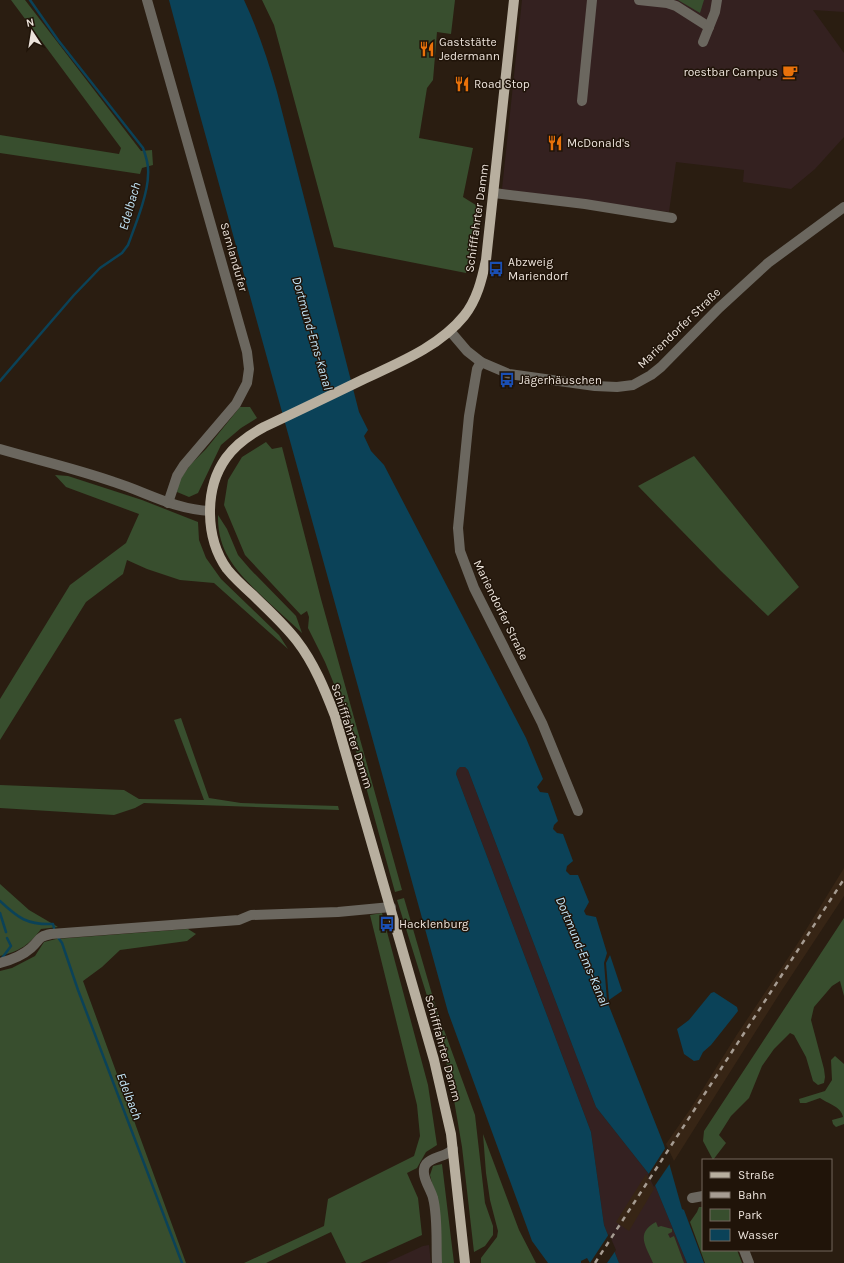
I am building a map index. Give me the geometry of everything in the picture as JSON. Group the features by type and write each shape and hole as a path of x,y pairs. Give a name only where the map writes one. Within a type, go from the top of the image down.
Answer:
{"main road":[{"name":"Schifffahrter Damm","path":"465,1263 453,1149 438,1075 335,716 326,692 298,642 280,620 233,575 222,561 215,543 210,511 212,490 226,458 247,437 273,422 423,349 450,331 465,315 474,300 482,279 486,260 514,0"}],"street":[{"name":"Samlandufer","path":"147,0 245,345 249,369 247,383 236,404 184,465 177,476 168,503"},
{"path":"582,101 592,0"},
{"path":"639,0 676,6 709,27"},
{"path":"703,42 715,12 717,0"},
{"path":"494,193 585,204 672,218"},
{"name":"Mariendorfer Straße","path":"450,331 467,351 481,362 509,374 579,384 617,387 632,385 640,382 661,367 753,275 796,240 844,207"},
{"name":"Mariendorfer Straße","path":"481,362 477,369 469,416 458,528 460,551 474,588 542,723 578,811"},
{"path":"0,450 114,482 168,503 201,511 210,511"},
{"path":"0,963 18,957 31,948 39,937 51,934 239,920 251,915 338,912 391,907"},
{"path":"437,1263 434,1203 424,1172 426,1164 453,1149"},
{"path":"692,1198 702,1196"},
{"path":"744,1251 749,1263"}],"shaded area":[{"path":"522,0 844,0 844,12 813,10 844,53 844,137 815,169 791,189 743,182 744,170 676,162 669,212 502,189"},
{"path":"460,767 465,767 468,770 596,1107 652,1178 687,1263 619,1263 604,1225 591,1132 456,774"},
{"path":"844,868 844,896 780,993 674,1161 666,1144 796,946"},
{"path":"646,1174 654,1189 629,1231 616,1222"},
{"path":"429,1245 431,1263 386,1263 423,1246"}],"green space":[{"path":"11,0 25,0 141,151 152,150 153,165 142,168 140,174 0,153 0,135 119,154 121,148"},
{"path":"262,0 455,0 451,34 437,32 433,80 427,88 419,138 473,148 463,197 479,207 466,273 334,247 274,25"},
{"path":"678,0 704,0 700,13"},
{"path":"240,407 250,407 257,418 241,428 221,445 198,493 189,497 177,492 178,482 191,464 206,449"},
{"path":"266,442 272,449 282,447 321,599 402,890 395,892 345,711 325,662 308,628 309,617 307,611 301,615 245,555 224,505 228,480 242,457"},
{"path":"694,456 799,587 768,616 721,571 638,486"},
{"path":"55,475 68,476 142,500 198,522 199,540 206,558 221,579 279,635 288,649 214,583 180,580 147,569 127,560 123,574 86,602 0,740 0,699 70,585 126,543 139,514 66,487"},
{"path":"218,515 227,529 238,555 296,616 302,633 238,571 225,551 221,540"},
{"path":"181,718 209,798 241,803 338,806 339,810 144,803 135,808 114,815 0,808 0,785 124,790 139,799 204,800 174,720"},
{"path":"0,884 29,910 58,927 41,929 24,947 0,956"},
{"path":"404,898 436,1008 475,1115 485,1203 493,1226 493,1235 485,1246 474,1252 462,1147 453,1094 443,1047 397,900"},
{"path":"382,913 428,1085 437,1145 426,1152 417,1168 407,1173 418,1198 422,1235 360,1263 346,1263 331,1232 266,1263 244,1263 324,1226 328,1199 414,1156 420,1136 417,1105 370,915"},
{"path":"844,918 844,996 840,981 832,986 814,1007 811,1020 824,1069 824,1083 818,1085 813,1081 806,1057 794,1035 790,1033 774,1049 762,1066 749,1098 731,1116 719,1135 726,1143 714,1159 703,1141 704,1131"},
{"path":"188,929 196,934 187,941 120,950 102,967 83,981 186,1263 0,1263 0,971 12,968 35,956 44,942 56,939"},
{"path":"835,1056 844,1064 844,1124 836,1127 832,1120 843,1117 840,1110 820,1098 806,1103 800,1103 799,1099 825,1091 832,1080 831,1060"},
{"path":"483,1134 519,1230 536,1263 481,1263 481,1258 497,1237 498,1231 490,1200"},
{"path":"442,1164 454,1263 440,1263 437,1203 430,1175 433,1166"},
{"path":"699,1207 702,1207 702,1251 737,1251 742,1263 705,1263 690,1222"},
{"path":"656,1222 658,1227 661,1226 672,1229 672,1232 668,1234 670,1238 674,1236 684,1263 653,1263 645,1245 644,1235 650,1226"}],"water":[{"name":"Dortmund-Ems-Kanal","path":"169,0 244,0 249,11 270,68 277,92 359,412 368,430 364,436 371,451 384,465 526,738 543,779 537,787 540,792 548,793 558,821 554,825 553,829 557,833 563,834 573,861 567,866 566,871 570,875 578,875 589,902 584,911 586,915 596,917 607,953 604,963 607,1001 664,1145 682,1209 684,1210 704,1263 687,1263 652,1178 596,1107 468,770 465,767 460,767 456,774 591,1132 604,1225 619,1263 590,1263 587,1258 581,1261 581,1263 548,1263 532,1241 448,1012"},
{"path":"610,955 622,991 609,1000 606,963"},
{"path":"714,992 737,1007 738,1011 711,1045 703,1052 699,1060 694,1061 684,1054 677,1029 689,1020 711,993"}],"pier":[{"path":"666,1147 671,1162 654,1187 648,1175"},
{"path":"609,1234 616,1250 607,1263 590,1263"}],"waterway":[{"name":"Edelbach","path":"0,381 74,295 100,268 122,253 128,245 141,210 146,191 148,172 148,165 143,148 58,40 30,0"},
{"name":"Edelbach","path":"0,901 18,916 30,922 53,924 54,928"},
{"path":"0,913 6,932"},
{"name":"Edelbach","path":"57,936 62,943 78,990 182,1263"},
{"path":"2,958 11,946 7,938"}],"railway":[{"path":"595,1263 844,879"}],"place":[{"name":"Gaststätte Jedermann","path":"427,49"},
{"name":"roestbar Campus","path":"790,72"},
{"name":"Road Stop","path":"462,84"},
{"name":"McDonald's","path":"555,143"},
{"name":"Abzweig Mariendorf","path":"496,269"},
{"name":"Jägerhäuschen","path":"507,380"},
{"name":"Hacklenburg","path":"387,924"}]}
